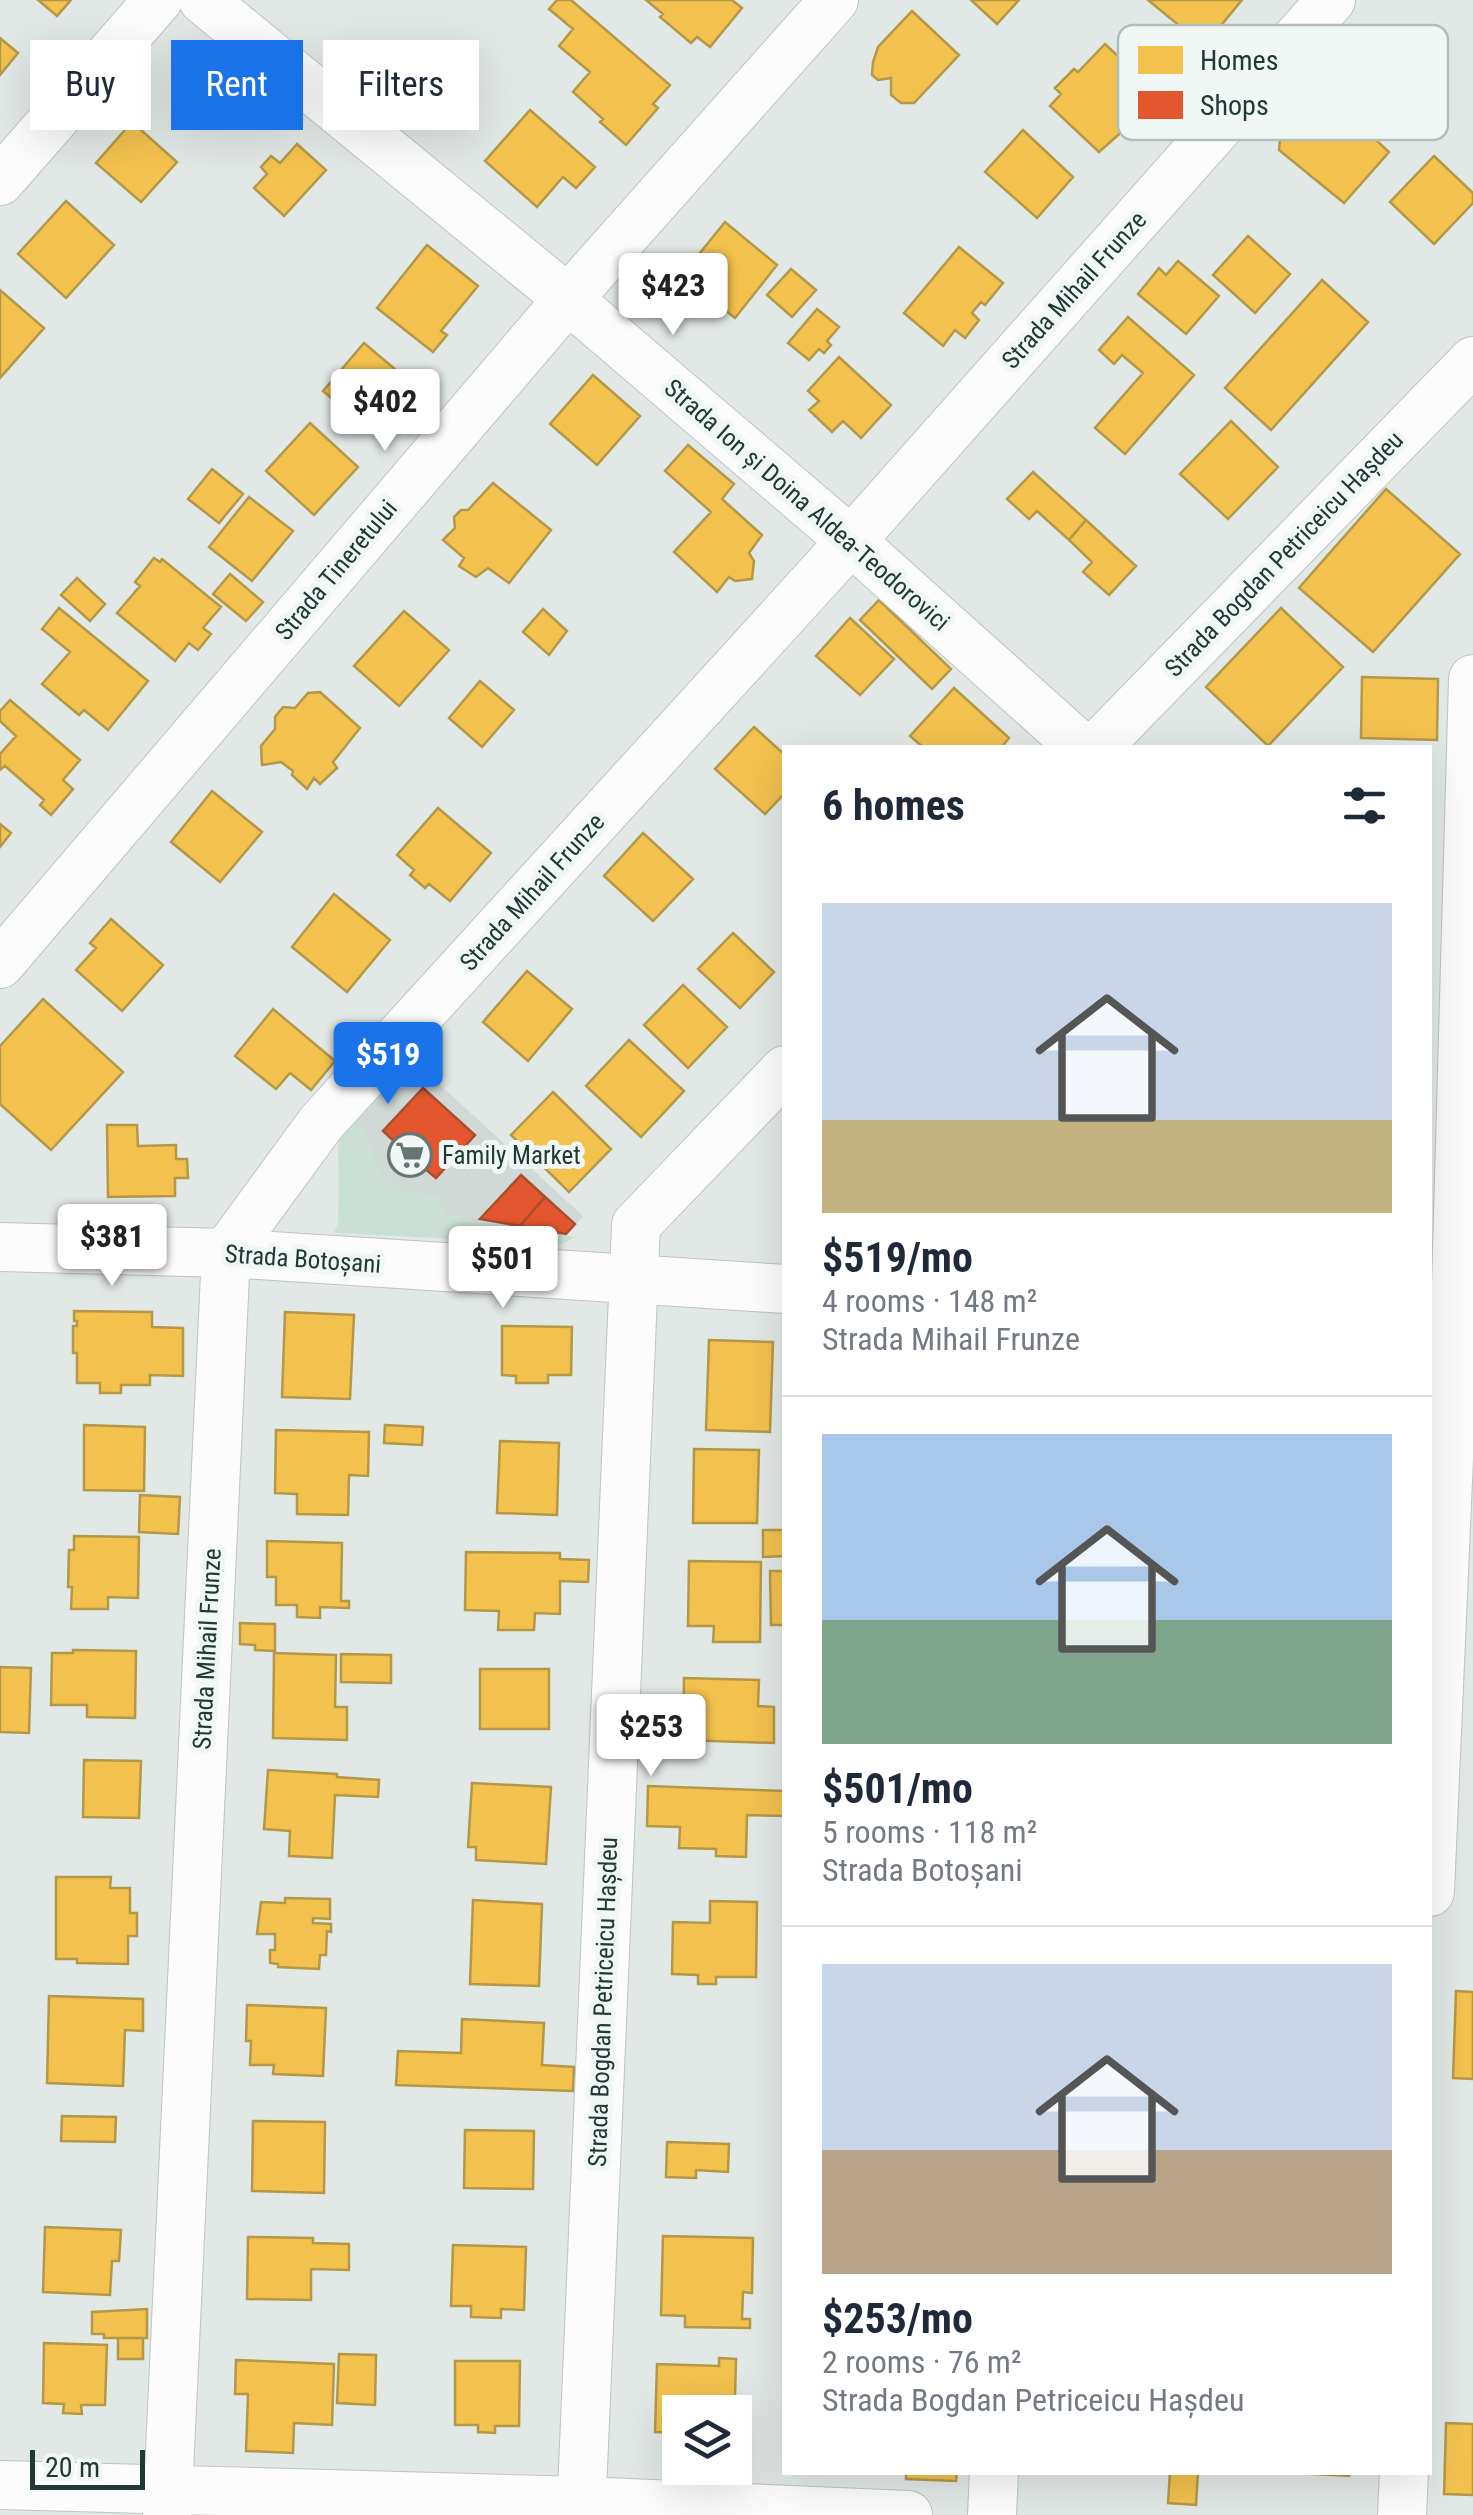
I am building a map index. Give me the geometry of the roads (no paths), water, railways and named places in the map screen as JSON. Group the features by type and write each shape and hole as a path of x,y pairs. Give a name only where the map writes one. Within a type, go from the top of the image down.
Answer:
{"street":[{"path":"0,181 158,0"},
{"name":"Strada Ion și Doina Aldea-Teodorovici","path":"204,0 568,299 851,541 1079,745"},
{"name":"Strada Tineretului","path":"0,964 568,299 834,0"},
{"name":"Strada Mihail Frunze","path":"1309,25 1331,0"},
{"name":"Strada Mihail Frunze","path":"167,2503 226,1253 321,1124 851,541 1207,140"},
{"name":"Strada Bogdan Petriceicu Hașdeu","path":"1099,745 1473,361"},
{"path":"1432,1842 1473,679"},
{"name":"Strada Bogdan Petriceicu Hașdeu","path":"581,2508 636,1224 782,1073"},
{"name":"Strada Botoșani","path":"0,1247 226,1253 782,1289"},
{"path":"992,2515 994,2475"},
{"path":"1402,2515 1404,2475"},
{"path":"0,2485 167,2503 908,2515"}],"place":[{"name":"Family Market","path":"410,1155"}]}
